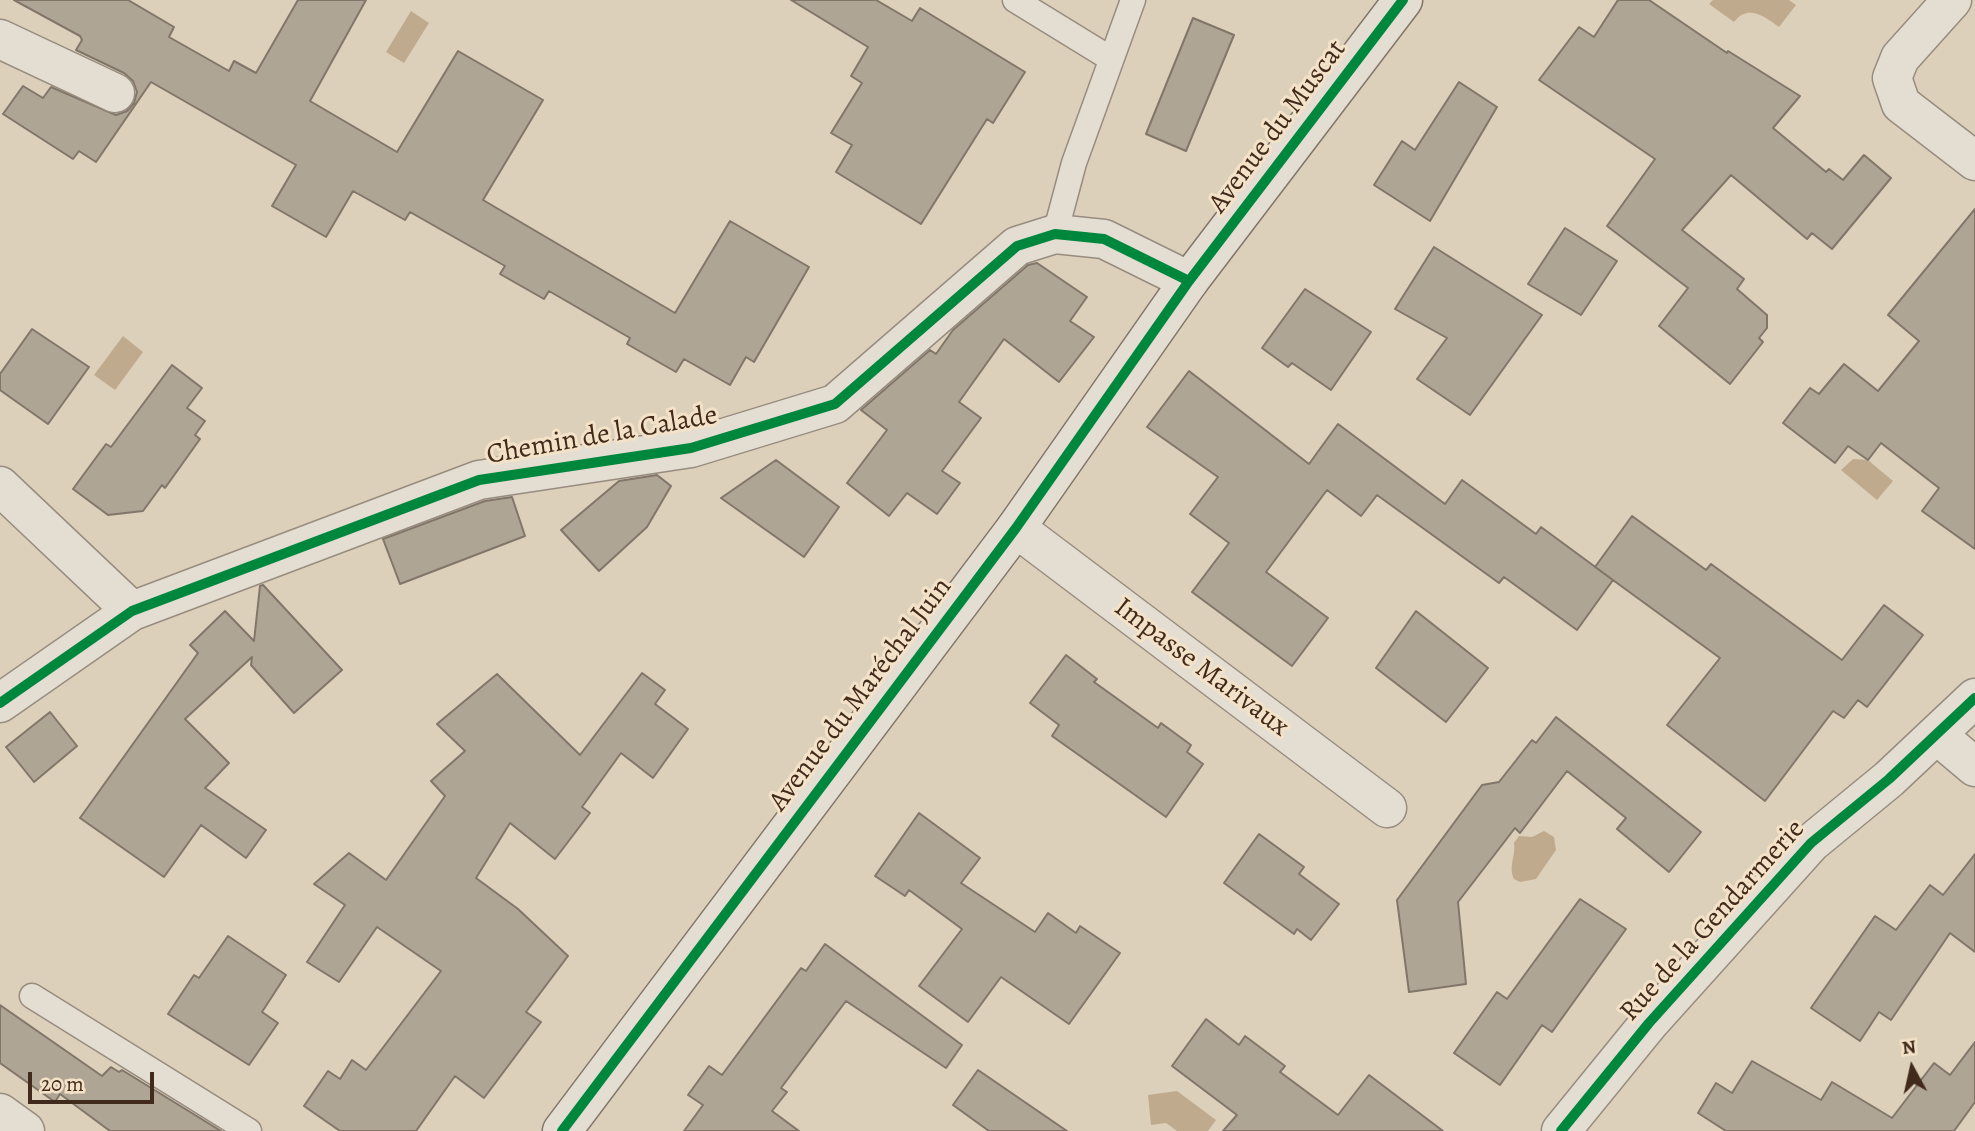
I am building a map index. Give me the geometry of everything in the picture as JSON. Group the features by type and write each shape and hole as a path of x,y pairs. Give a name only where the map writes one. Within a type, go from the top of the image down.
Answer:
{"street":[{"name":"Avenue du Muscat","path":"1189,281 1403,0"},
{"path":"1952,0 1900,58 1892,78 1901,104 1975,161"},
{"path":"0,40 115,93"},
{"name":"Chemin de la Calade","path":"0,703 132,611 479,481 691,449 835,404 1017,246 1055,234 1104,239 1189,281"},
{"name":"Avenue du Maréchal Juin","path":"562,1131 1016,527 1189,281"},
{"path":"0,486 132,611"},
{"name":"Impasse Marivaux","path":"1016,527 1387,808"},
{"name":"Rue de la Gendarmerie","path":"1573,1127 1649,1023 1811,843 1937,735 1975,698"},
{"path":"1937,735 1975,767"},
{"path":"0,1113 25,1131"}],"lane":[{"path":"1015,0 1111,60"},
{"path":"1055,234 1074,163 1133,0"},
{"path":"32,996 249,1131"}],"shaded area":[{"path":"1713,0 1789,0 1796,5 1779,27 1762,16 1750,13 1734,22 1709,4"},
{"path":"411,11 429,23 404,63 386,52"},
{"path":"123,336 143,352 115,390 94,375"},
{"path":"1853,459 1868,460 1893,481 1877,500 1841,470"},
{"path":"1544,831 1554,837 1556,850 1536,879 1520,882 1514,879 1514,843 1519,836 1532,837"},
{"path":"1177,1091 1216,1120 1208,1131 1177,1131 1166,1123 1151,1125 1148,1095"}],"building":[{"path":"14,0 128,0 174,27 169,37 229,71 234,61 256,73 298,0 366,0 310,101 397,152 458,51 543,100 483,200 675,313 730,221 809,267 754,362 746,357 730,385 684,359 676,372 627,344 630,338 549,291 544,299 500,274 505,266 410,212 405,220 353,191 326,237 272,206 296,165 151,82 96,162 79,151 73,159 3,114 23,86 43,98 51,87 116,115 127,111 134,103 137,92 133,81 124,73 76,50 82,40 80,36"},
{"path":"791,0 876,0 912,21 920,8 1025,72 993,123 987,119 921,224 836,172 852,145 831,133 862,83 851,76 868,47"},
{"path":"1618,0 1649,0 1727,53 1728,51 1800,96 1773,128 1826,172 1829,169 1843,180 1864,155 1891,178 1832,249 1812,233 1807,239 1731,175 1682,230 1744,279 1737,289 1767,315 1767,328 1759,338 1763,342 1730,384 1659,326 1688,288 1607,226 1655,159 1539,80 1579,27 1594,37"},
{"path":"1193,18 1234,35 1186,151 1146,134"},
{"path":"1459,82 1497,107 1430,221 1374,185 1402,141 1415,150"},
{"path":"1975,209 1975,549 1922,511 1939,488 1881,443 1868,460 1848,446 1835,463 1783,423 1810,388 1819,394 1844,364 1878,391 1919,341 1888,315"},
{"path":"1565,228 1617,261 1581,315 1528,284"},
{"path":"1434,247 1542,315 1470,415 1417,379 1447,338 1395,309"},
{"path":"1037,263 1087,297 1070,321 1094,337 1059,382 1004,339 959,402 981,418 942,471 960,483 937,514 907,493 889,516 847,483 887,430 861,410 930,350 936,354 953,330 1028,265"},
{"path":"1305,289 1371,332 1331,390 1292,363 1288,367 1262,348"},
{"path":"32,329 89,367 48,424 0,390 0,374"},
{"path":"172,365 202,388 187,408 205,421 195,435 200,439 165,488 162,485 143,511 108,515 73,489 106,444 111,447"},
{"path":"1189,371 1309,464 1338,424 1445,504 1462,480 1536,534 1541,527 1613,580 1577,630 1504,577 1499,583 1377,495 1361,516 1327,490 1266,572 1328,618 1292,666 1192,592 1229,543 1190,514 1218,477 1147,427"},
{"path":"776,460 839,507 804,557 721,498"},
{"path":"657,475 671,486 647,527 599,571 561,530 619,481"},
{"path":"512,497 525,536 400,584 383,539 485,501"},
{"path":"1632,516 1706,570 1711,564 1842,660 1884,605 1923,635 1867,707 1858,700 1844,718 1833,711 1765,801 1667,725 1720,658 1595,567"},
{"path":"263,585 342,670 294,713 251,665 252,657 185,719 229,763 205,788 266,830 246,858 201,825 164,877 80,818 198,653 190,645 225,611 254,641 260,586"},
{"path":"1416,611 1488,668 1446,722 1376,668"},
{"path":"1066,655 1097,679 1094,682 1158,728 1161,723 1191,745 1187,752 1203,764 1166,817 1052,736 1059,725 1030,703"},
{"path":"642,673 665,690 655,704 688,729 653,778 621,753 582,807 590,813 555,859 510,823 476,878 518,909 568,956 526,1012 541,1022 484,1098 455,1076 416,1131 340,1131 304,1106 328,1071 340,1079 352,1060 366,1070 441,971 377,927 339,982 307,962 345,905 314,884 349,853 386,880 445,796 431,781 465,751 437,724 497,674 580,755"},
{"path":"50,712 77,746 34,782 6,747"},
{"path":"1556,717 1701,832 1669,872 1617,829 1626,818 1567,771 1520,833 1515,828 1458,902 1466,984 1409,992 1397,900 1482,785 1499,782 1532,740 1536,743"},
{"path":"919,813 980,858 961,883 1035,932 1048,913 1076,933 1080,926 1120,953 1069,1024 1001,977 968,1022 919,986 962,929 909,890 905,896 875,876"},
{"path":"1259,834 1304,867 1299,874 1339,904 1311,940 1297,929 1294,934 1224,883"},
{"path":"1975,854 1975,952 1950,933 1891,1020 1879,1012 1860,1041 1811,1008 1875,916 1896,930 1930,885 1943,895"},
{"path":"1580,899 1626,929 1552,1032 1542,1025 1500,1085 1454,1053 1497,992 1507,999"},
{"path":"228,936 286,975 262,1012 278,1023 249,1065 168,1014 194,975 199,978"},
{"path":"825,944 962,1045 946,1068 846,1001 781,1088 787,1092 772,1111 799,1131 684,1131 703,1105 688,1095 709,1066 722,1075 801,968 806,971"},
{"path":"0,1005 102,1076 111,1067 119,1072 122,1070 221,1131 110,1131 60,1094 55,1102 0,1063"},
{"path":"1206,1019 1239,1045 1245,1036 1285,1066 1280,1072 1338,1115 1369,1075 1443,1131 1223,1131 1237,1115 1172,1066"},
{"path":"1975,1042 1975,1102 1954,1131 1726,1131 1698,1113 1716,1083 1732,1093 1752,1061 1821,1100 1832,1082 1892,1118 1934,1063 1950,1075"},
{"path":"978,1070 1067,1131 989,1131 953,1105"}],"cycle path":[{"path":"562,1131 1016,528 1189,281 1403,0"},
{"path":"0,703 132,611 479,480 691,448 835,404 1017,246 1055,234 1104,239 1189,281"},
{"path":"1561,1131 1649,1023 1811,843 1889,779 1975,698"}]}
